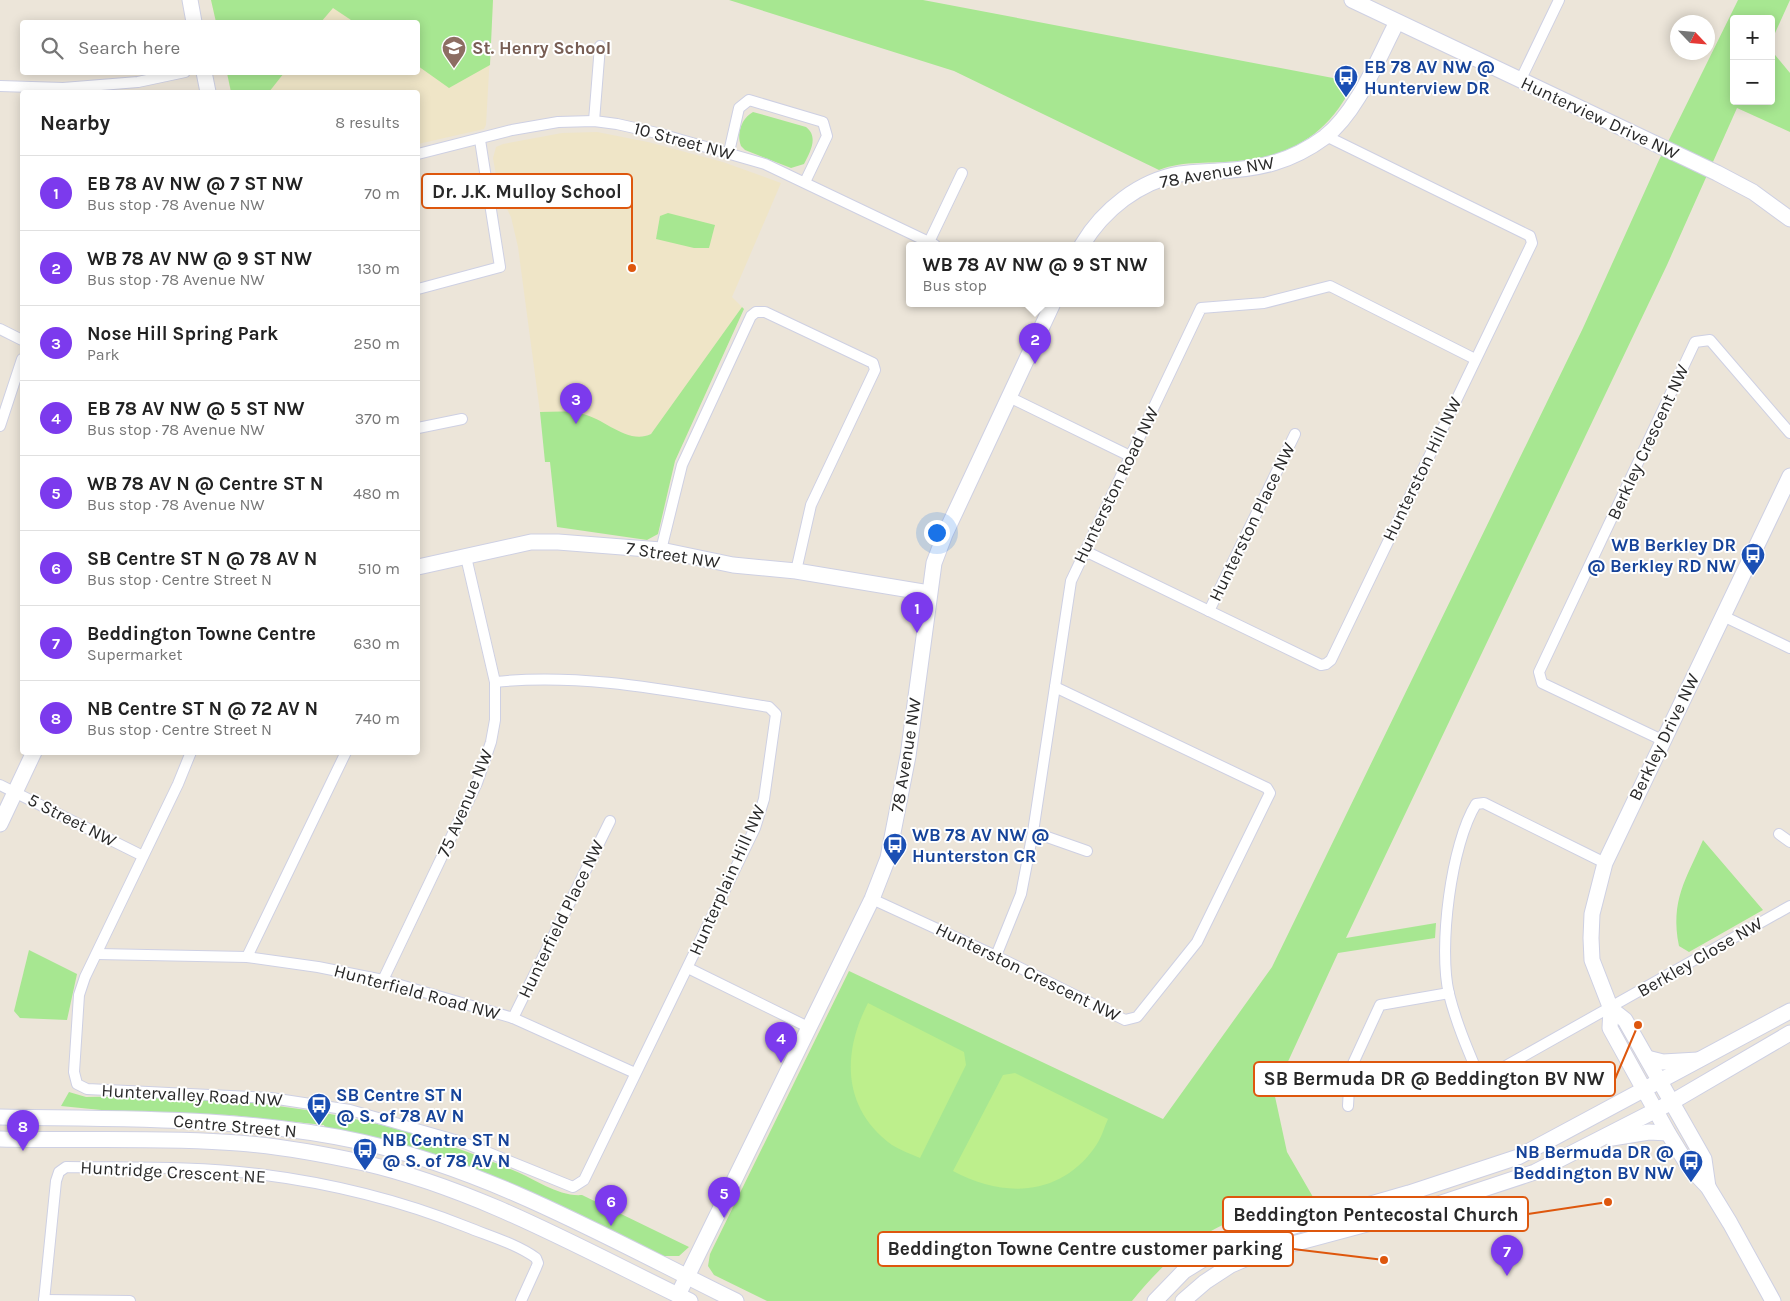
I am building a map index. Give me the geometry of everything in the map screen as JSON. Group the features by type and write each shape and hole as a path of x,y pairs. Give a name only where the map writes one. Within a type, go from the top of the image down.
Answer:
{"street":[{"path":"190,0 194,20"},
{"name":"Hunterview Drive NW","path":"1352,0 1717,173 1753,192 1790,219"},
{"path":"1520,81 1558,0"},
{"name":"78 Avenue NW","path":"1084,242 1111,208 1129,195 1154,182 1181,174 1268,166 1300,154 1326,136 1352,106 1397,22"},
{"path":"594,121 600,46"},
{"path":"0,86 63,88 138,82 172,75"},
{"path":"205,75 208,90"},
{"path":"729,152 738,108 749,100 822,122 827,136 805,182"},
{"name":"10 Street NW","path":"420,154 480,140 512,130 558,122 594,121 657,133 729,152 765,164 928,242"},
{"name":"Hunterston Hill NW","path":"1085,551 1321,665 1331,660 1532,244 1530,236 1326,136"},
{"path":"420,288 500,267 480,140"},
{"path":"933,242 962,173"},
{"name":"Hunterston Road NW","path":"996,956 1021,894 1033,832 1071,581 1201,308 1264,303 1330,286 1475,359"},
{"name":"78 Avenue NW","path":"681,1299 687,1277 808,1026 872,899 888,858 908,756 934,563 945,534 1051,307"},
{"path":"661,550 682,465 751,316 756,312 765,312 872,363 875,370 811,505 796,571"},
{"path":"0,329 20,339"},
{"name":"Berkley Crescent NW","path":"1662,740 1542,683 1539,672 1695,342 1710,340 1790,433"},
{"path":"0,426 20,365"},
{"path":"1009,397 1130,456"},
{"path":"420,428 462,419"},
{"name":"Hunterston Place NW","path":"1209,610 1295,434"},
{"name":"Berkley Drive NW","path":"1708,1187 1689,1167 1668,1133 1646,1090 1610,1028 1611,1008 1592,960 1592,914 1605,862 1790,476"},
{"name":"7 Street NW","path":"420,568 531,542 661,550 733,565 796,571 929,593"},
{"name":"75 Avenue NW","path":"383,980 487,758 494,720 496,682 466,557"},
{"path":"1723,616 1790,648"},
{"name":"Hunterplain Hill NW","path":"496,682 523,678 577,679 769,707 776,714 764,799 755,828 584,1180 577,1185"},
{"name":"Hunterston Crescent NW","path":"872,899 996,956 1125,1020 1137,1016 1197,942 1270,792 1267,788 1055,688"},
{"path":"0,824 33,755"},
{"path":"97,954 190,755"},
{"path":"247,958 345,755"},
{"name":"5 Street NW","path":"0,785 143,856"},
{"path":"1348,1106 1350,1070 1380,1005 1449,993 1445,931 1454,865 1470,812 1476,804 1484,803 1605,862"},
{"name":"Hunterfield Place NW","path":"513,1018 610,821"},
{"path":"1033,832 1086,851"},
{"path":"1779,834 1790,842"},
{"name":"Berkley Close NW","path":"1449,993 1478,1074 1488,1076 1790,906"},
{"name":"Hunterfield Road NW","path":"97,954 247,958 318,967 383,980 513,1018 635,1073"},
{"name":"Huntervalley Road NW","path":"97,954 79,995 74,1072 76,1082 81,1087 87,1089 271,1098 350,1110 462,1142 561,1184 573,1187 577,1185"},
{"path":"688,968 808,1026"},
{"name":"Berkley Drive NW","path":"1611,1008 1625,1020 1704,1159 1708,1187"},
{"path":"1155,1301 1184,1271 1226,1246 1400,1196 1518,1158 1790,1011"},
{"path":"1182,1301 1205,1282 1232,1265 1259,1252 1423,1209 1535,1172 1603,1139 1672,1102 1790,1033"},
{"path":"1647,1058 1663,1062 1702,1060"},
{"path":"0,1109 40,1110 58,1118"},
{"name":"Centre Street N","path":"0,1117 220,1122 267,1126 364,1142 454,1169 519,1194 736,1301"},
{"path":"1603,1139 1649,1132 1668,1133"},
{"name":"Centre Street N","path":"0,1139 238,1143 296,1150 366,1164 457,1192 508,1213 681,1299"},
{"name":"Huntridge Crescent NE","path":"44,1300 56,1181 59,1172 66,1167 257,1173 359,1192 400,1203 495,1238 536,1258 536,1268 521,1301"},
{"path":"1708,1187 1773,1301"},
{"path":"44,1300 130,1301"}],"shaded area":[{"name":"St. Henry School","path":"211,0 493,0 486,125 484,129 420,144 420,90 231,90 227,75 420,75 420,20 216,20"},
{"path":"597,132 648,142 723,162 781,183 732,297 742,307 657,428 651,434 639,438 630,437 584,414 540,412 518,247 511,217 499,193 493,158 496,147 503,144 562,133"}],"green space":[{"path":"211,0 493,0 490,65 449,88 420,67 420,20 351,20 333,8 323,20 216,20"},
{"path":"729,0 923,0 1354,82 1345,99 1322,127 1293,147 1276,154 1258,158 1179,165 1159,170 954,71"},
{"path":"1738,0 1790,0 1775,33 1775,15 1731,15"},
{"path":"1730,16 1730,105 1775,105 1775,55 1790,73 1790,132 1737,108 1667,265 1346,938 1436,923 1435,938 1338,953 1274,1092 1287,1152 1313,1197 1258,1211 1212,1230 1172,1259 1132,1301 767,1301 714,1275 708,1266 710,1254 849,971 1163,1119 1272,967 1583,328 1659,160 1708,60 1715,60 1715,47"},
{"path":"228,75 282,75 271,90 231,90"},
{"path":"753,112 806,127 810,131 813,140 809,155 804,164 791,168 745,150 741,146 739,136 741,126"},
{"path":"668,213 715,225 709,248 694,248 656,239 660,216"},
{"path":"742,307 744,309 675,461 658,534 647,540 557,527 550,462 545,462 540,412 578,413 591,417 625,434 642,437 651,434"},
{"path":"1703,840 1763,910 1689,952 1679,946 1677,930 1678,903 1681,891"},
{"path":"29,950 77,974 67,1020 20,1018 14,1011"},
{"path":"868,1003 964,1052 966,1065 920,1158 892,1145 876,1131 864,1115 856,1097 852,1079 851,1060 854,1041"},
{"path":"1015,1073 1108,1119 1097,1144 1081,1163 1065,1176 1048,1184 1030,1188 991,1186 953,1171 1003,1075"},
{"path":"69,1092 86,1097 164,1097 282,1106 321,1112 397,1129 486,1159 523,1174 547,1187 573,1195 582,1195 689,1247 679,1256 663,1256 325,1128 324,1125 229,1115 121,1112 61,1106"}],"place":[{"name":"St. Henry School","path":"454,69"},
{"name":"EB 78 AV NW @ Hunterview DR","path":"1346,98"},
{"name":"Dr. J.K. Mulloy School","path":"632,268"},
{"name":"WB 78 AV NW @ 9 ST NW","path":"1035,364"},
{"name":"Nose Hill Spring Park","path":"576,424"},
{"name":"WB Berkley DR @ Berkley RD NW","path":"1753,576"},
{"name":"EB 78 AV NW @ 7 ST NW","path":"917,633"},
{"name":"WB 78 AV NW @ Hunterston CR","path":"895,866"},
{"name":"SB Bermuda DR @ Beddington BV NW","path":"1638,1025"},
{"name":"EB 78 AV NW @ 5 ST NW","path":"781,1063"},
{"name":"SB Centre ST N @ S. of 78 AV N","path":"319,1126"},
{"name":"NB Centre ST N @ 72 AV N","path":"23,1151"},
{"name":"NB Centre ST N @ S. of 78 AV N","path":"365,1171"},
{"name":"NB Bermuda DR @ Beddington BV NW","path":"1691,1183"},
{"name":"Beddington Pentecostal Church","path":"1608,1202"},
{"name":"WB 78 AV N @ Centre ST N","path":"724,1218"},
{"name":"SB Centre ST N @ 78 AV N","path":"611,1226"},
{"name":"Beddington Towne Centre customer parking","path":"1384,1260"},
{"name":"Beddington Towne Centre","path":"1507,1276"}]}
